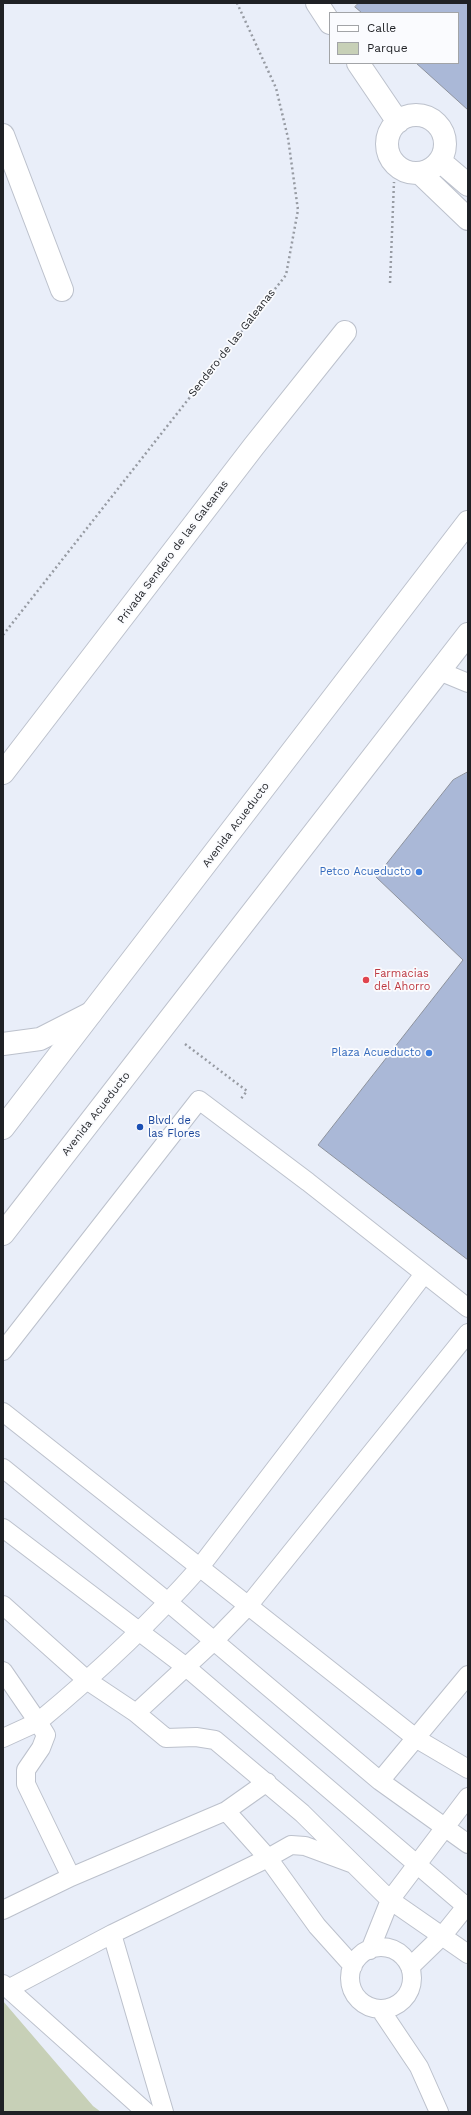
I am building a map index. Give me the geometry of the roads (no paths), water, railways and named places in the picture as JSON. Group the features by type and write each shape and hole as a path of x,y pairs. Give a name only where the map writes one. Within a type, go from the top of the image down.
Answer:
{"main road":[{"path":"317,3 329,21"},
{"path":"359,64 398,122"},
{"path":"417,115 428,117 436,123 442,131 445,141 444,152 440,161 431,169 420,173 408,172 398,167 392,159 388,149 388,139 398,122 407,116 417,115"},
{"path":"3,135 62,290"},
{"path":"440,161 468,185"},
{"path":"420,173 468,219"},
{"name":"Privada Sendero de las Galeanas","path":"3,773 254,446 345,332"},
{"name":"Avenida Acueducto","path":"3,1128 468,522"},
{"name":"Avenida Acueducto","path":"3,1234 468,634"},
{"path":"3,1044 40,1039 91,1013"}],"lane":[{"path":"439,671 468,683"},
{"path":"3,1351 199,1100 308,1182 468,1308"},
{"path":"3,1738 38,1722 88,1680 139,1632 200,1567 424,1274"},
{"path":"136,1714 214,1641 248,1606 468,1333"},
{"path":"3,1412 417,1739 468,1769"},
{"path":"3,1468 168,1602 380,1782 468,1844"},
{"path":"3,1528 186,1667 417,1866 467,1906 444,1935 410,1967"},
{"path":"3,1605 88,1680 136,1714 166,1738 196,1737 215,1740 267,1782 355,1864 390,1900 444,1935 468,1954"},
{"path":"3,1671 46,1735 41,1748 26,1770 26,1784 71,1877"},
{"path":"380,1782 417,1739 468,1675"},
{"path":"3,1910 71,1877 226,1811 267,1782"},
{"path":"370,1950 390,1900 417,1866 468,1796"},
{"path":"226,1811 268,1858 317,1926 353,1966"},
{"path":"146,2112 5,1987 268,1858 291,1845 305,1846 355,1864"},
{"path":"112,1934 164,2112"},
{"path":"382,1947 393,1950 403,1957 410,1967 412,1979 409,1991 403,2000 392,2007 380,2009 369,2007 359,2000 352,1990 350,1978 353,1966 359,1956 370,1950 382,1947"},
{"path":"380,2009 419,2067 439,2112"}],"place":[{"name":"Petco Acueducto","path":"419,872"},
{"name":"Farmacias del Ahorro","path":"366,980"},
{"name":"Plaza Acueducto","path":"429,1053"},
{"name":"Blvd. de las Flores","path":"140,1127"}]}
